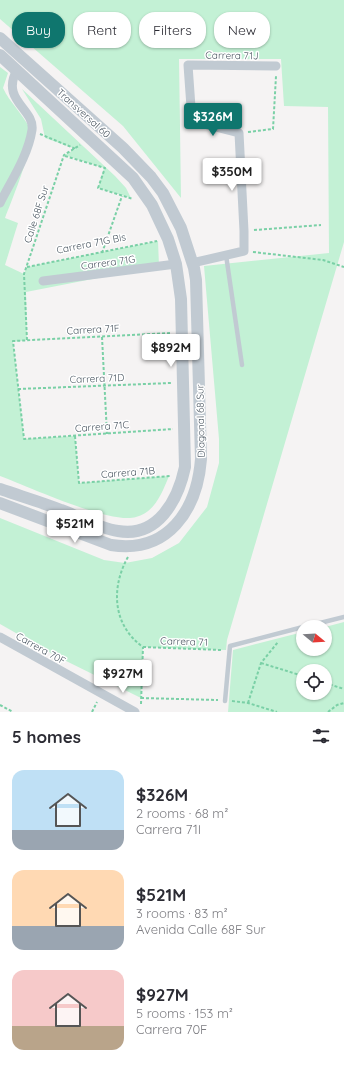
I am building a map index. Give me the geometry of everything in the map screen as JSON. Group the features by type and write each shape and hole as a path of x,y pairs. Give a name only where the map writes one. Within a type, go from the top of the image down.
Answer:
{"street":[{"name":"Transversal 60","path":"0,38 140,164 163,193"},
{"name":"Transversal 60","path":"0,54 121,166 140,186 152,205"},
{"name":"Carrera 71J","path":"239,132 192,121 188,65 276,66"},
{"path":"0,203 26,151 32,129 30,122 11,88 11,80 17,70"},
{"path":"192,263 244,250 239,132"},
{"name":"Diagonal 68 Sur","path":"0,503 111,545 134,546 152,542 164,536 176,525 187,511 200,476 201,459 197,293 192,263 180,228 163,193"},
{"name":"Diagonal 68 Sur","path":"0,489 108,529 128,532 145,529 157,522 166,513 182,482 185,467 182,317 176,264 168,239 152,205"},
{"name":"Carrera 71G","path":"43,281 176,264"},
{"name":"Carrera 70F","path":"0,637 138,708"}],"lane":[{"path":"226,255 242,365"},
{"path":"332,620 344,617"},
{"path":"225,701 230,646 296,628"}],"path":[{"path":"239,132 273,129 276,66"},
{"path":"32,129 46,138 76,149 64,156"},
{"path":"64,156 105,168 98,188 130,198"},
{"name":"Calle 68F Sur","path":"27,340 24,274 64,156"},
{"path":"102,253 122,196"},
{"path":"244,231 321,225"},
{"name":"Carrera 71G Bis","path":"27,267 102,253 160,240"},
{"path":"244,250 323,260 344,267"},
{"name":"Carrera 71F","path":"18,389 13,341 173,332"},
{"path":"102,336 107,434"},
{"name":"Carrera 71D","path":"18,389 177,383"},
{"name":"Carrera 71C","path":"18,389 24,439 180,429"},
{"name":"Carrera 71B","path":"75,436 79,483 174,476"},
{"path":"134,546 120,571 117,584 117,597 120,616 126,631 143,647 141,698 138,708"},
{"path":"248,703 262,663 287,630"},
{"name":"Carrera 71","path":"143,647 226,650"},
{"path":"262,663 296,674"},
{"path":"332,685 344,689"},
{"path":"141,698 248,703 277,712"},
{"path":"328,712 337,705 344,703"},
{"path":"0,705 13,712"}],"green space":[{"path":"0,0 344,0 344,242 227,640 226,650 143,647 141,698 58,657 0,624 0,518 104,560 125,563 152,558 179,543 207,507 219,463 219,439 204,266 329,253 328,107 284,106 281,59 179,59 181,198 123,126 33,48 65,48 65,12 12,12 12,29 0,19"},
{"path":"0,67 8,73 3,88 9,99 24,118 30,129 31,136 22,173 5,218 18,223 5,265 24,274 27,267 158,241 159,266 26,292 27,340 13,342 24,439 75,436 79,483 169,476 153,506 148,511 136,517 124,518 89,510 0,476"},
{"path":"22,89 115,176 126,188 131,198 98,188 104,168 64,155 76,149 45,138 41,119"},
{"path":"344,622 344,712 228,712 233,650 296,634 296,656 332,656 332,625"}]}
